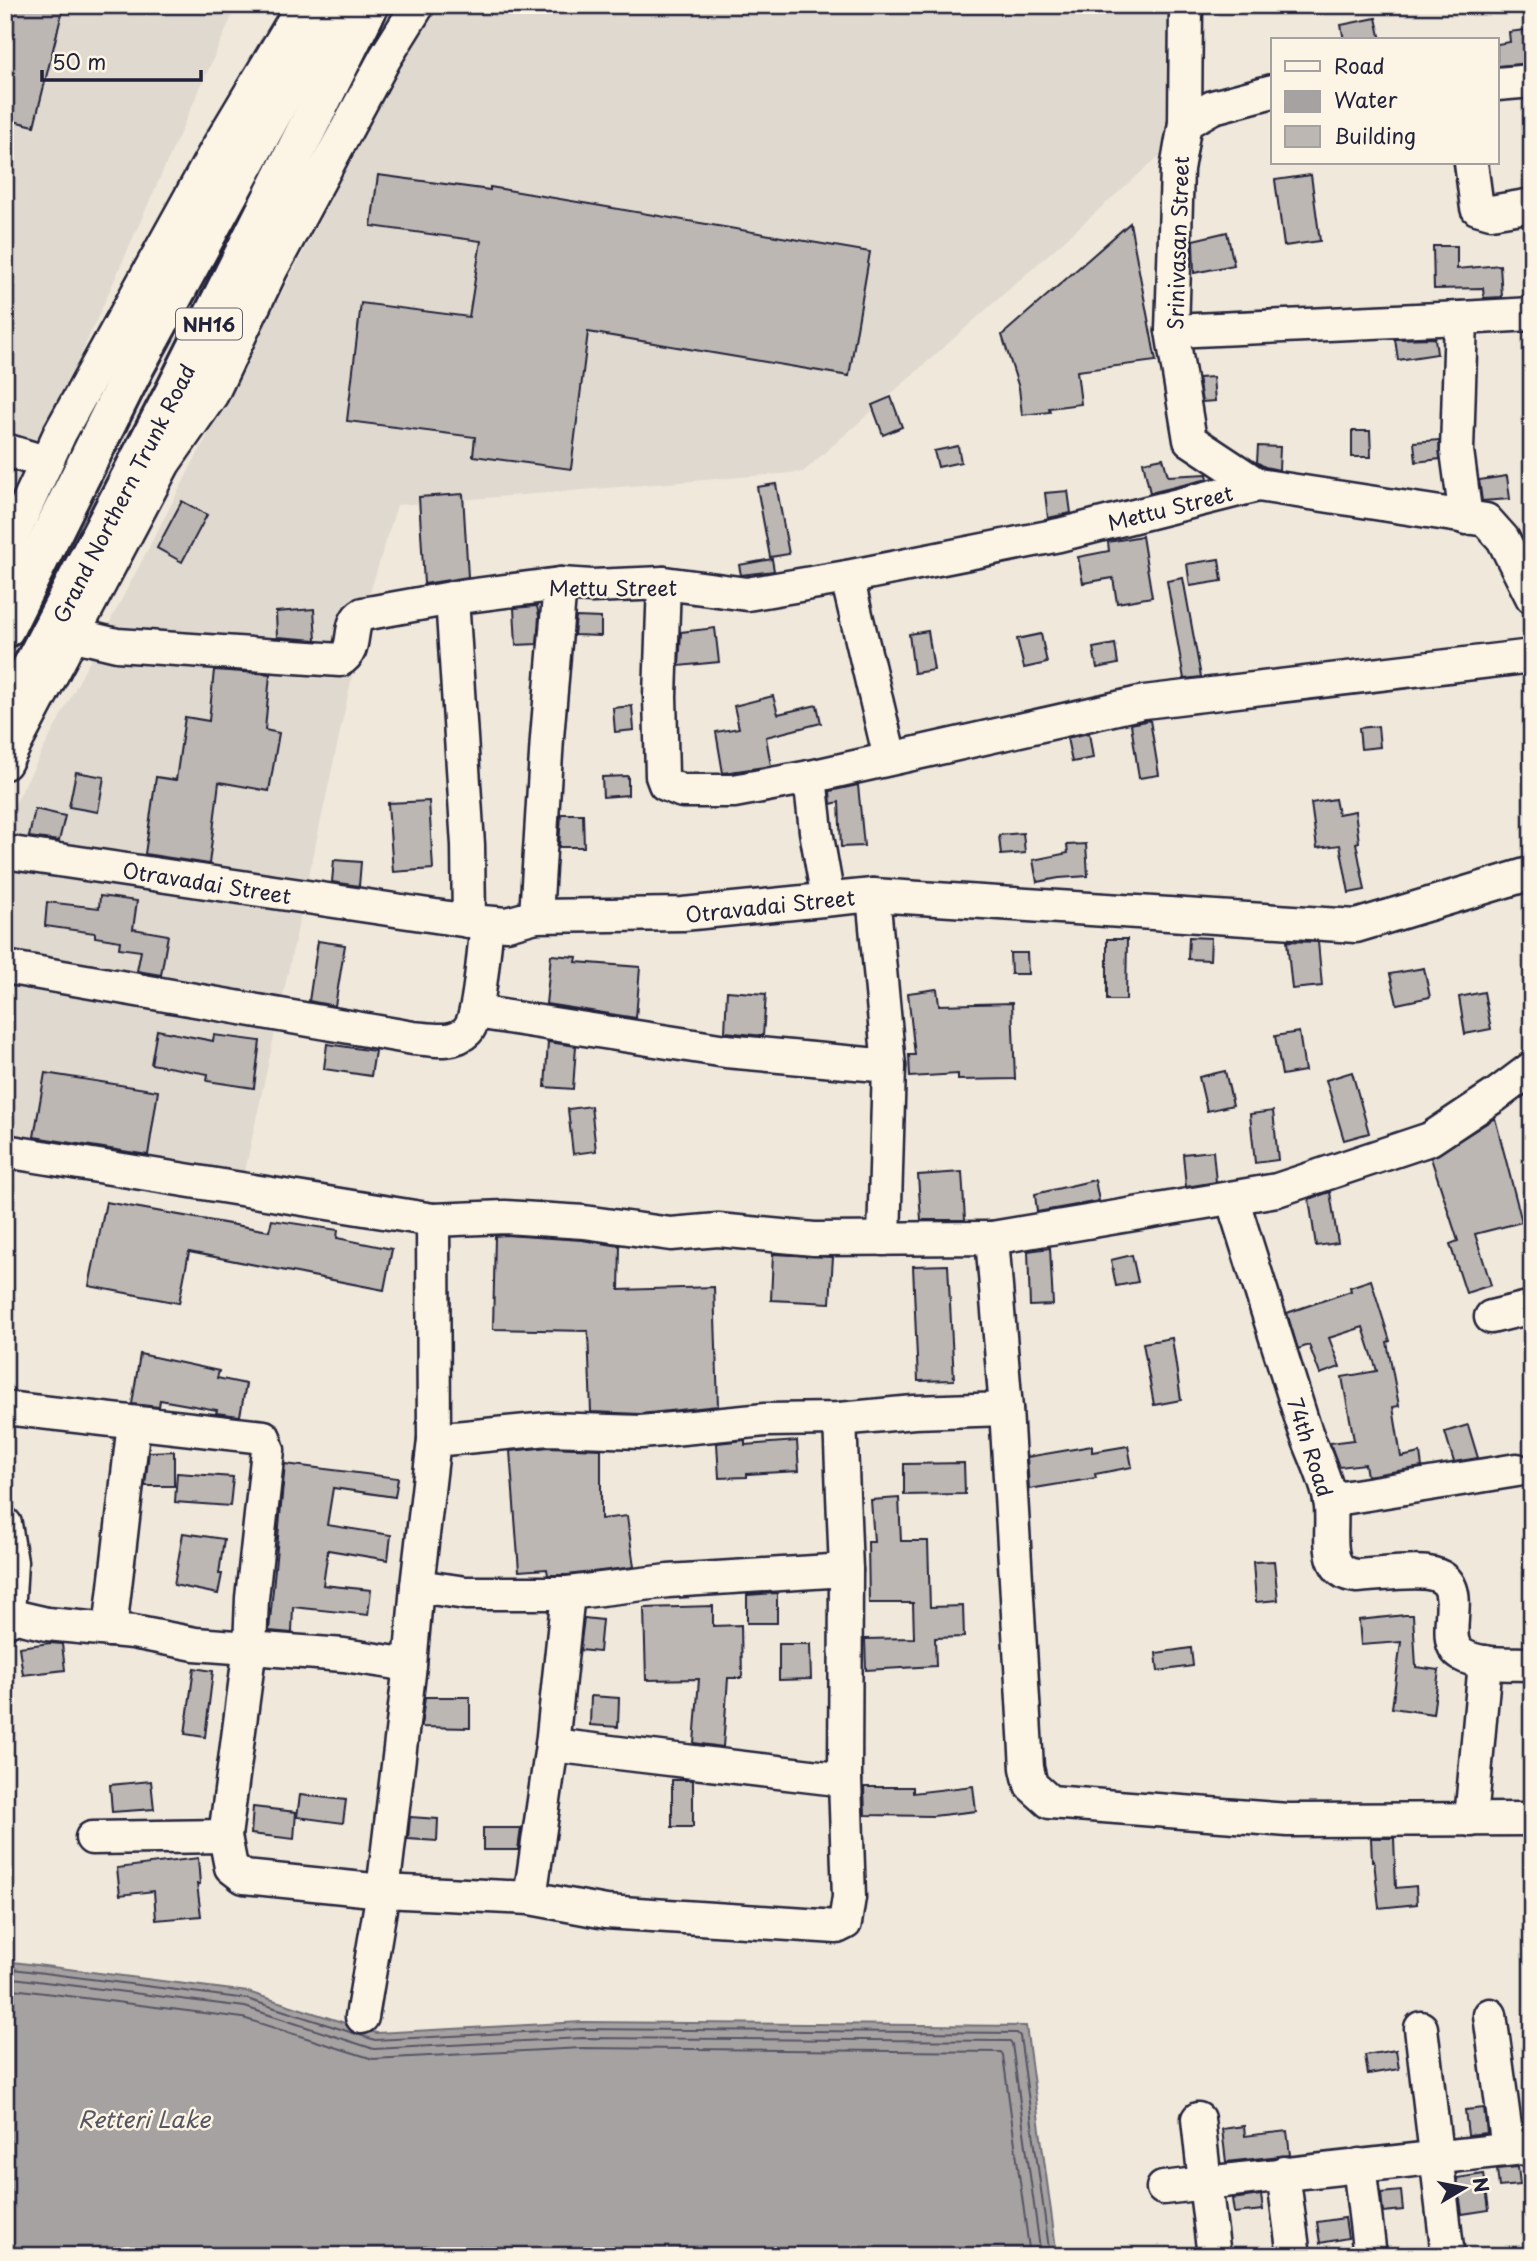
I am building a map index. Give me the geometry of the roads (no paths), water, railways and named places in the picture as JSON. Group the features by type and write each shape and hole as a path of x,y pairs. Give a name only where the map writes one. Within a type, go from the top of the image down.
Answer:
{"highway":[{"name":"Grand Northern Trunk Road","path":"5,628 135,366 331,5"},
{"name":"Grand Northern Trunk Road","path":"61,638 182,378 369,5"},
{"name":"NH16","path":"5,719 61,638"}],"street":[{"path":"5,764 61,638 164,463 212,394 271,270 385,58 418,5"},
{"name":"Srinivasan Street","path":"1186,5 1185,123 1177,169 1172,331 1190,440 1258,485 1486,520 1503,539 1532,597"},
{"path":"5,552 45,462 292,10"},
{"path":"1498,84 1532,81"},
{"path":"1185,123 1213,107 1271,92"},
{"path":"1471,164 1477,208 1491,212 1532,205"},
{"path":"1172,331 1532,314"},
{"path":"1461,318 1457,452 1466,518"},
{"path":"5,450 45,462"},
{"name":"Mettu Street","path":"61,638 117,645 340,660 350,651 356,620 360,615 452,598 560,584 592,586 664,583 747,594 1059,535 1258,485"},
{"path":"847,577 890,758"},
{"path":"664,583 660,695 662,776 665,784 682,792 734,792 1144,702 1532,656"},
{"path":"536,916 560,584"},
{"path":"5,967 413,1038 449,1040 467,1031 476,1012 478,922 468,845 452,598"},
{"path":"810,777 828,899"},
{"name":"Otravadai Street","path":"5,852 478,922 507,924 536,916 683,914 873,895 1356,926 1532,873"},
{"path":"873,895 889,1066 884,1239"},
{"path":"476,1012 726,1051 889,1066"},
{"path":"5,1151 433,1220 505,1217 584,1222 671,1234 718,1230 814,1239 992,1238 1277,1190 1430,1139 1532,1068"},
{"name":"74th Road","path":"1232,1198 1309,1443 1331,1500 1332,1553 1336,1568 1346,1575 1429,1573 1442,1578 1451,1588 1454,1646 1461,1654 1485,1662 1532,1664"},
{"path":"362,2017 383,1891 435,1440 433,1220"},
{"path":"992,1238 1006,1409 1027,1768 1031,1785 1050,1802 1288,1820 1532,1819"},
{"path":"1491,1317 1532,1307"},
{"path":"5,1408 264,1437 268,1450 253,1585 250,1647 225,1836 231,1867 244,1877 383,1891 530,1898 606,1912 837,1927 845,1923 849,1897 845,1780 846,1570 840,1419"},
{"path":"435,1440 548,1429 640,1432 765,1420 840,1419 914,1412 1006,1409"},
{"path":"110,1630 134,1423"},
{"path":"1331,1500 1517,1469"},
{"path":"5,1524 11,1562 7,1619 110,1630 195,1644 344,1655 410,1665"},
{"path":"417,1586 466,1594 568,1593 668,1581 846,1570"},
{"path":"530,1898 552,1745 568,1593"},
{"path":"1471,1820 1485,1662"},
{"path":"552,1745 845,1780"},
{"path":"92,1838 225,1836"},
{"path":"1163,2188 1520,2148 1490,2015"},
{"path":"1421,2028 1448,2256"},
{"path":"1198,2119 1214,2256"},
{"path":"1359,2165 1370,2256"},
{"path":"1283,2173 1294,2256"}],"water":[{"name":"Retteri Lake","path":"5,1961 248,1992 376,2033 582,2022 1026,2026 1057,2256 5,2256"}]}
